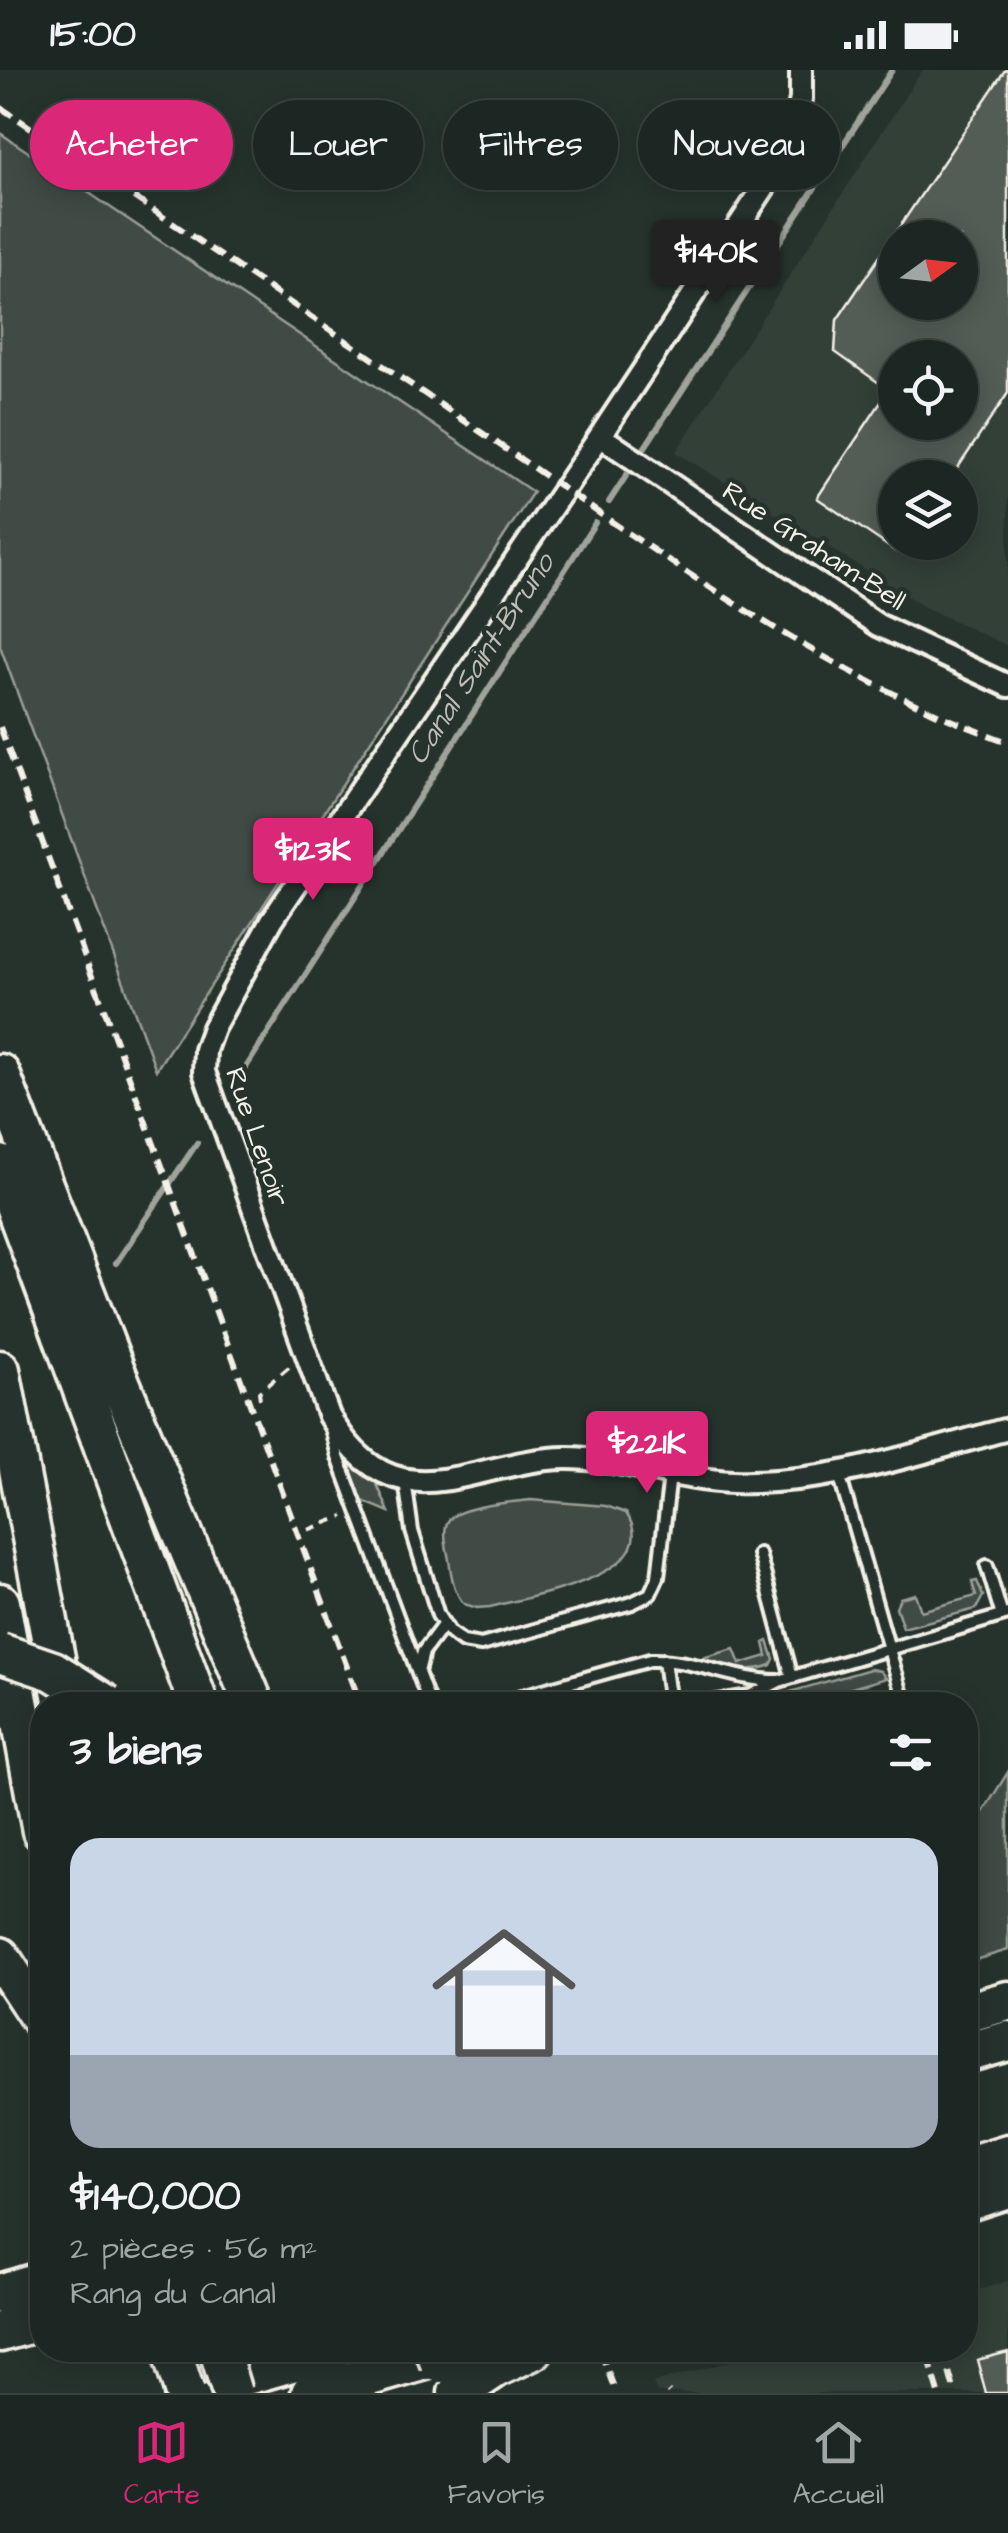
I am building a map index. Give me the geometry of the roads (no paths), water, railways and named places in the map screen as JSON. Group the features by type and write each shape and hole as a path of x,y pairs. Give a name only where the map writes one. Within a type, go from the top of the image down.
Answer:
{"highway":[{"path":"0,1074 116,1373 249,1692"},
{"path":"0,1166 193,1692"},
{"path":"0,1370 62,1692"},
{"path":"0,1603 30,1767"},
{"path":"0,1653 52,1671 87,1692"},
{"path":"0,1958 30,2003"},
{"path":"978,2009 1008,2001"},
{"path":"978,2049 1008,2041"},
{"path":"978,2162 1008,2154"},
{"path":"978,2198 1008,2188"},
{"path":"0,2294 30,2285"},
{"path":"0,2332 30,2323"},
{"path":"175,2362 184,2393 291,2362"},
{"path":"223,2362 232,2393"},
{"path":"312,2393 495,2368 508,2362"}],"street":[{"name":"Rue Lenoir","path":"329,1416 207,1085 203,1061 208,1041 272,920 790,148 801,99 801,70"},
{"name":"Rue Graham-Bell","path":"600,436 878,626 1008,686"},
{"path":"329,1416 344,1440 369,1462 405,1480 445,1482 519,1464 566,1458 712,1480 770,1482 839,1474 1008,1429"}],"lane":[{"name":"Rue Lenoir","path":"329,1416 338,1457 425,1692"},
{"path":"405,1480 412,1531 444,1625 463,1642 481,1646 643,1598 658,1577 670,1474"},
{"path":"839,1474 902,1692"},
{"path":"760,1554 792,1677"},
{"path":"758,1692 780,1680 1005,1615 987,1566"},
{"path":"418,1673 423,1652 444,1625"},
{"path":"534,1692 636,1662 664,1660 751,1679 780,1680"},
{"path":"664,1660 668,1692"}],"waterway":[{"name":"Canal Saint-Bruno","path":"609,502 892,70"},
{"name":"Canal Saint-Bruno","path":"243,1072 595,523"},
{"name":"Canal Saint-Bruno","path":"116,1263 197,1143"}],"railway":[{"path":"0,107 755,616 880,687 1008,742"},
{"path":"0,727 356,1692"},
{"path":"604,2362 616,2393"},
{"path":"930,2362 939,2393"},
{"path":"946,2362 955,2393"}]}
